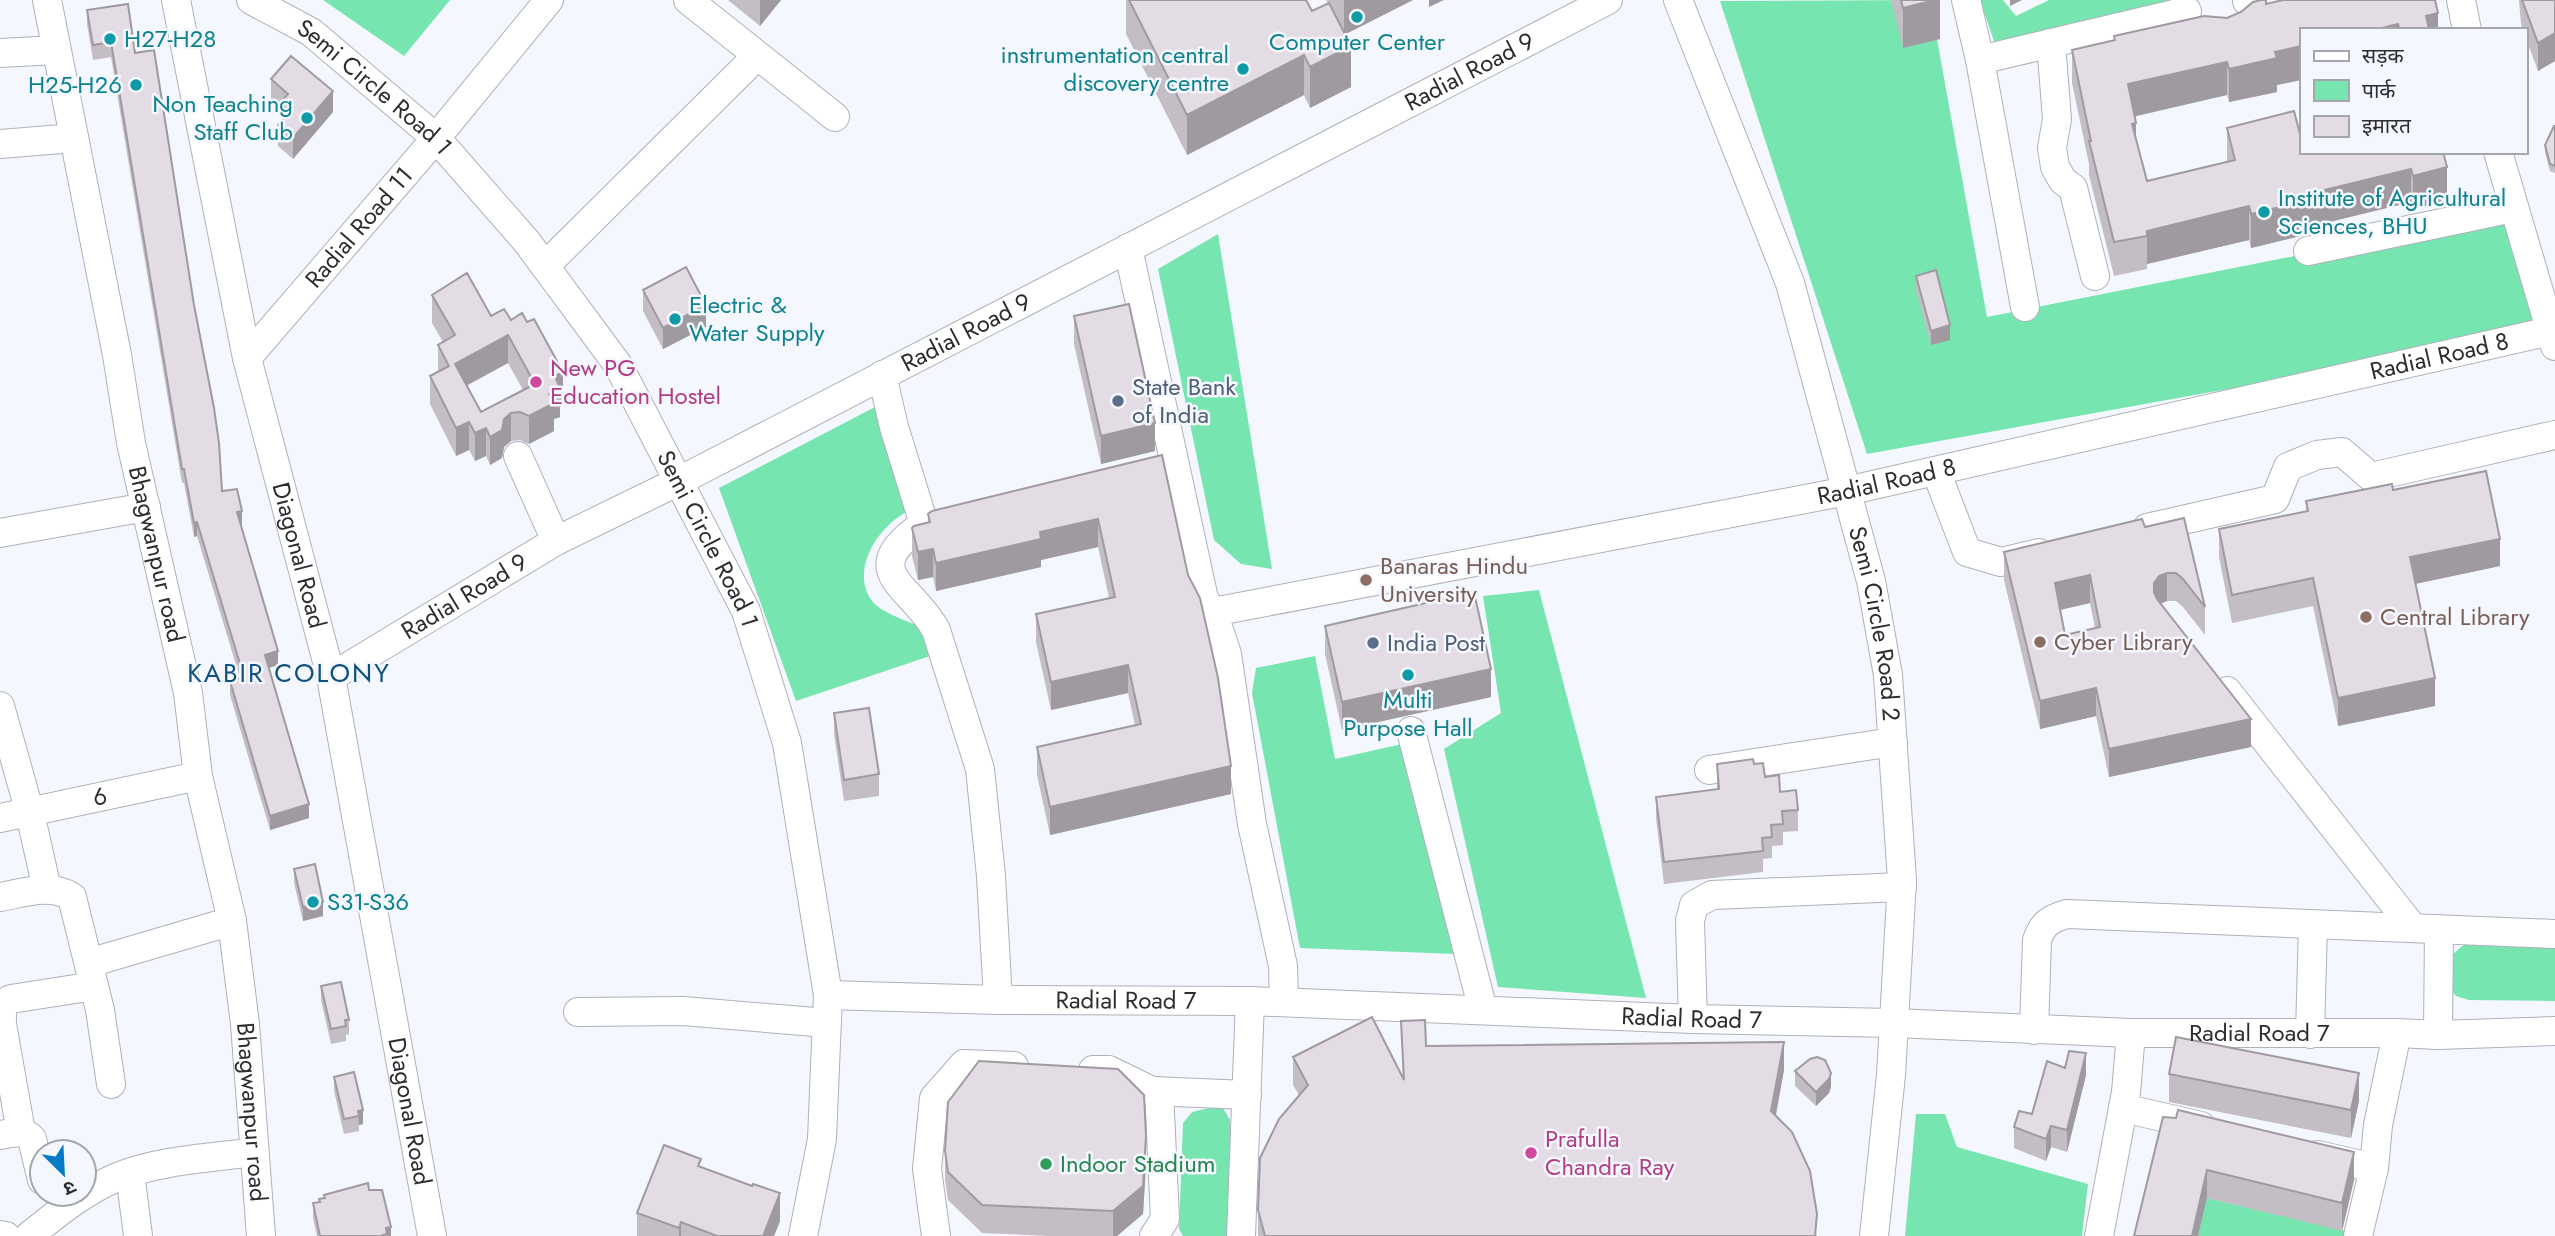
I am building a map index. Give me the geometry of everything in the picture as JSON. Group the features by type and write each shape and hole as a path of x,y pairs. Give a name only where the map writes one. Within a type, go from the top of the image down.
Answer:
{"street":[{"name":"Bhagwanpur road","path":"47,0 117,355 131,443 188,693 198,776 232,921 245,1024 261,1236"},
{"name":"Diagonal Road","path":"176,0 247,358 331,677 432,1236"},
{"name":"Semi Circle Road 1","path":"251,0 311,32 436,138 527,242 618,365 746,611 787,743 828,995 822,1139 803,1236"},
{"name":"Radial Road 11","path":"247,358 436,138 549,0"},
{"path":"688,0 835,117"},
{"name":"Radial Road 9","path":"331,677 556,541 679,481 1608,0"},
{"name":"Semi Circle Road 2","path":"1678,0 1790,283 1871,581 1888,675 1902,887 1891,1075 1874,1236"},
{"path":"1966,0 1980,60 2025,307"},
{"path":"2461,0 2467,28"},
{"path":"1980,60 2192,14"},
{"path":"2051,43 2057,119 2052,148 2055,167 2063,181 2073,188 2095,276"},
{"path":"0,53 56,50"},
{"path":"545,266 757,56"},
{"path":"0,144 74,138"},
{"path":"2499,154 2553,336"},
{"path":"2308,251 2513,208"},
{"path":"1128,248 1161,466 1204,599 1213,612 1227,654 1252,824 1283,966 1284,1002"},
{"name":"Radial Road 8","path":"1213,612 1847,491 2553,336"},
{"path":"882,375 894,427 937,521 902,539 892,552 890,567 900,589 927,614 936,630 980,769 991,876 998,1000"},
{"path":"2119,535 2275,499 2288,467 2317,455 2342,453 2371,477 2555,435"},
{"path":"518,456 556,541"},
{"path":"1936,471 1967,552 2001,562 2066,547"},
{"path":"0,533 146,507"},
{"path":"2212,671 2426,929 2438,1035"},
{"path":"0,706 30,813 47,889"},
{"path":"1411,731 1483,1010"},
{"path":"1709,770 1893,742"},
{"name":"6","path":"0,818 198,776"},
{"path":"1693,1019 1690,921 1694,905 1712,895 1902,887"},
{"path":"0,897 47,889 72,897 92,974 111,1084"},
{"path":"2034,1031 2037,940 2041,927 2050,918 2067,914 2555,934"},
{"path":"31,1138 28,1134 10,1134 1,1028 1,1008 6,1001 92,974 232,921"},
{"path":"2310,1034 2313,925"},
{"name":"Radial Road 7","path":"828,995 998,1000 1284,1002 1693,1019 1894,1023 2034,1031 2438,1035 2555,1031"},
{"path":"1241,1236 1250,1001"},
{"path":"578,1012 683,1011 827,1023"},
{"path":"2099,1236 2123,1108 2131,1033"},
{"path":"2358,1236 2374,1168 2378,1125 2398,1033"},
{"path":"936,1236 927,1169 934,1098 964,1064 1109,1070 1152,1091 1247,1095"},
{"path":"1159,1091 1162,1230"},
{"path":"2123,1108 2229,1133"},
{"path":"2294,1149 2374,1168"},
{"path":"29,1236 51,1216 94,1190 130,1173 254,1152"},
{"path":"130,1173 138,1236"},
{"path":"0,1235 6,1236"}],"green space":[{"path":"323,0 450,0 404,56"},
{"path":"1930,0 1987,317 2512,213 2550,331 1867,454 1720,1"},
{"path":"1980,0 2003,0 2016,16 2049,0 2173,0 2002,44 1994,41"},
{"path":"1218,234 1272,569 1241,564 1214,540 1158,269"},
{"path":"875,407 909,510 889,524 874,543 866,563 864,583 867,593 878,606 927,629 936,654 796,701 719,488"},
{"path":"1539,590 1646,998 1498,987 1444,749 1501,713 1483,596"},
{"path":"1315,656 1335,759 1411,742 1456,954 1300,948 1252,693 1256,668"},
{"path":"2468,943 2555,945 2555,1001 2469,1000 2456,996 2449,988 2450,961 2461,947"},
{"path":"1223,1108 1230,1120 1234,1224 1229,1236 1183,1236 1179,1229 1183,1123 1192,1112"},
{"path":"1916,1114 1945,1114 1957,1147 2088,1184 2082,1236 1905,1236"},
{"path":"2207,1198 2354,1233 2353,1236 2198,1236"}],"building":[{"path":"1129,0 1306,0 1312,11 1329,3 1351,46 1310,67 1304,55 1187,115"},
{"path":"1901,0 1935,0 1903,8"},
{"path":"2266,0 2266,4 2283,0 2435,0 2438,13 2426,16 2429,28 2399,28 2398,24 2382,28 2300,28 2300,46 2275,52 2277,58 2229,69 2227,62 2128,84 2136,123 2132,124 2147,181 2235,160 2227,128 2294,111 2300,134 2300,154 2444,154 2447,167 2413,176 2411,169 2308,194 2309,200 2251,214 2249,206 2147,231 2147,236 2114,242 2089,141 2072,50 2115,40 2114,36 2204,16 2227,18 2241,12 2253,2"},
{"path":"2522,0 2555,0 2555,33 2538,43"},
{"path":"128,4 135,53 154,50 194,305 214,408 222,491 237,489 242,511 237,512 278,651 265,655 309,804 270,816 230,681 244,677 197,522 194,523 182,469 111,42 93,45 87,10"},
{"path":"291,56 333,91 293,138 278,125 293,107 284,99 288,94 271,79"},
{"path":"2554,126 2555,166 2550,164 2545,145"},
{"path":"686,267 706,305 663,328 643,290"},
{"path":"1936,270 1950,325 1931,331 1916,276"},
{"path":"467,273 491,316 504,309 511,320 522,313 527,322 534,319 563,372 555,376 560,389 549,394 554,403 529,416 520,412 511,413 504,419 502,430 490,437 486,428 475,433 469,422 456,428 430,376 449,366 438,345 455,335 432,295","holes":["508,335 535,384 481,412 455,364"]},
{"name":"State Bank of India","path":"1129,304 1155,423 1101,436 1074,316"},
{"path":"1162,455 1188,575 1200,598 1218,678 1231,766 1050,807 1037,747 1141,724 1128,665 1051,682 1036,614 1115,597 1098,519 1040,532 1041,539 936,563 933,549 918,552 912,528 930,522 928,514 932,511"},
{"name":"Central Library","path":"2486,471 2500,539 2410,557 2435,678 2338,698 2313,578 2232,595 2219,529 2308,511 2306,501 2392,484 2393,490"},
{"path":"2184,518 2205,607 2176,573 2159,576 2154,583 2154,592 2251,719 2109,749 2096,688 2040,701 2004,552 2142,519 2145,527","holes":["2090,575 2100,627 2065,635 2055,583"]},
{"name":"Multi Purpose Hall","path":"1474,592 1491,669 1342,702 1325,626"},
{"path":"869,708 879,774 844,780 834,713"},
{"path":"1753,759 1754,764 1763,763 1765,777 1779,775 1780,792 1796,790 1798,810 1782,811 1783,824 1771,825 1772,837 1762,838 1763,851 1664,862 1656,797 1719,789 1717,764"},
{"path":"315,864 323,902 303,907 294,869"},
{"path":"341,982 349,1020 345,1020 346,1026 331,1029 321,986"},
{"name":"Prafulla Chandra Ray","path":"1372,1017 1404,1080 1401,1021 1425,1020 1426,1046 1784,1042 1771,1111 1792,1132 1810,1171 1817,1214 1815,1236 1265,1236 1258,1210 1260,1158 1279,1119 1308,1085 1293,1057"},
{"path":"2176,1037 2359,1073 2351,1110 2169,1074"},
{"path":"2069,1051 2086,1053 2067,1130 2051,1126 2046,1139 2014,1127 2019,1111 2032,1114 2047,1061 2065,1068"},
{"path":"1817,1057 1825,1060 1831,1073 1829,1079 1816,1092 1795,1071"},
{"name":"Indoor Stadium","path":"979,1061 1118,1069 1144,1095 1146,1136 1143,1186 1113,1211 982,1205 948,1172 945,1151 948,1102"},
{"path":"354,1072 363,1110 358,1111 359,1116 344,1119 334,1077"},
{"path":"2178,1110 2354,1152 2342,1203 2207,1170 2192,1236 2134,1236 2163,1117 2176,1118"},
{"path":"664,1145 701,1159 698,1166 752,1186 753,1184 780,1193 763,1236 717,1236 681,1222 679,1228 637,1213"},
{"path":"368,1183 369,1190 382,1190 391,1227 386,1228 387,1234 320,1236 313,1203 320,1202 319,1199 325,1198 324,1195"}],"place":[{"name":"Computer Center","path":"1357,17"},
{"name":"H27-H28","path":"110,39"},
{"name":"instrumentation central discovery centre","path":"1243,69"},
{"name":"H25-H26","path":"136,85"},
{"name":"Non Teaching Staff Club","path":"307,118"},
{"name":"Institute of Agricultural Sciences, BHU","path":"2264,212"},
{"name":"Electric & Water Supply","path":"675,319"},
{"name":"New PG Education Hostel","path":"536,382"},
{"name":"State Bank of India","path":"1118,401"},
{"name":"Banaras Hindu University","path":"1366,580"},
{"name":"Central Library","path":"2366,617"},
{"name":"Cyber Library","path":"2040,642"},
{"name":"India Post","path":"1373,643"},
{"name":"Multi Purpose Hall","path":"1408,675"},
{"name":"S31-S36","path":"313,902"},
{"name":"Prafulla Chandra Ray","path":"1531,1153"},
{"name":"Indoor Stadium","path":"1046,1164"}],"district":[{"name":"KABIR COLONY","path":"289,673"}]}
